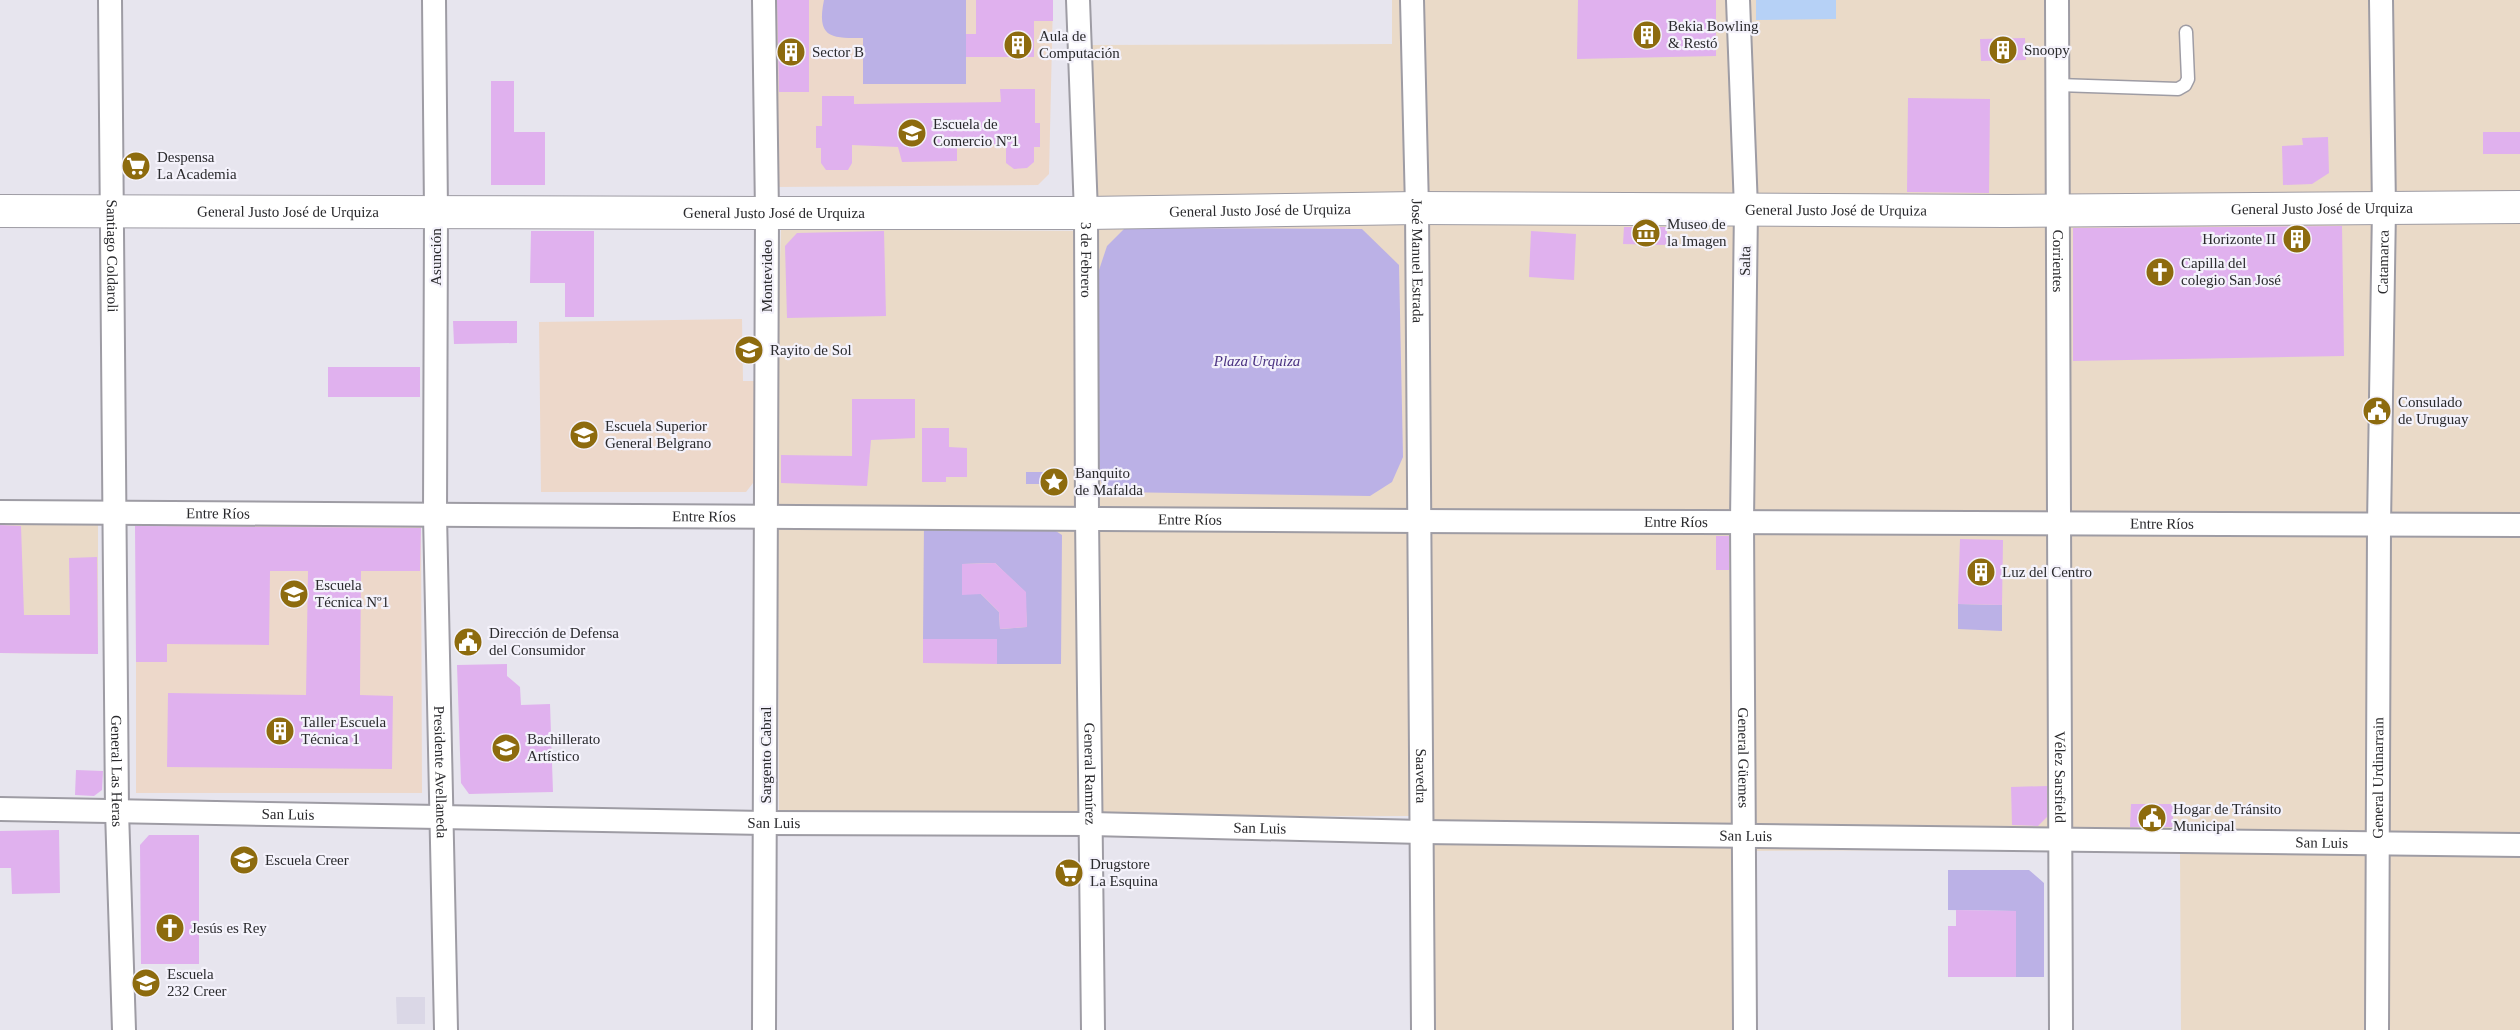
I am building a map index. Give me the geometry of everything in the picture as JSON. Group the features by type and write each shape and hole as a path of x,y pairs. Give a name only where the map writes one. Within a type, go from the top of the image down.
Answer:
{"street":[{"name":"Santiago Coldaroli","path":"110,0 115,513"},
{"name":"Asunción","path":"434,0 435,515"},
{"name":"Montevideo","path":"764,0 767,213 766,516"},
{"name":"3 de Febrero","path":"1078,0 1086,213 1087,518"},
{"name":"José Manuel Estrada","path":"1412,0 1417,208 1418,521"},
{"name":"Salta","path":"1738,0 1746,208 1742,521"},
{"name":"Corrientes","path":"2057,0 2059,523"},
{"name":"Catamarca","path":"2379,525 2384,208 2381,0"},
{"name":"General Justo José de Urquiza","path":"0,211 1086,213 1417,208 2059,210 2520,207"},
{"name":"Entre Ríos","path":"0,512 2520,525"},
{"name":"General Las Heras","path":"115,513 117,811 124,1030"},
{"name":"Presidente Avellaneda","path":"435,515 446,1030"},
{"name":"Sargento Cabral","path":"764,1030 766,516"},
{"name":"General Ramírez","path":"1087,518 1093,1030"},
{"name":"Saavedra","path":"1418,521 1423,1030"},
{"name":"General Güemes","path":"1742,521 1745,1030"},
{"name":"Vélez Sarsfield","path":"2059,523 2061,1030"},
{"name":"General Urdinarrain","path":"2377,1030 2379,525"},
{"name":"San Luis","path":"0,809 765,824 1092,824 1422,832 2520,845"}],"lane":[{"path":"2058,85 2178,89 2185,85 2188,79 2186,32"}],"shaded area":[{"name":"Escuela de Comercio Nº1","path":"773,0 1053,0 1049,174 1038,185 775,187"},
{"path":"1392,0 2520,0 2520,1030 2181,1030 2180,849 1733,851 1733,1030 1412,1030 1411,816 779,818 777,358 781,229 1097,231 1088,45 1392,44"},
{"path":"742,319 743,381 756,381 753,483 746,492 541,492 539,322"},
{"path":"0,520 98,520 98,654 0,653"},
{"name":"Escuela Técnica Nº1","path":"167,525 421,525 422,793 136,793 136,662 167,662"},
{"path":"396,997 425,997 425,1024 397,1024"}],"green space":[{"path":"824,0 966,0 966,84 863,84 863,38 843,38 829,34 822,22"},
{"name":"Plaza Urquiza","path":"1125,228 1362,229 1399,265 1403,457 1392,482 1370,496 1116,492 1101,482 1096,461 1098,273 1107,246"},
{"path":"1026,472 1056,472 1056,482 1054,484 1026,484"},
{"path":"924,523 1045,524 1062,535 1061,664 997,664 997,643 990,639 923,639","holes":["995,563 1025,592 1027,627 1000,629 999,612 981,594 962,594 962,564"]},
{"path":"1958,604 2002,605 2002,631 1958,629"},
{"path":"1948,870 2029,870 2044,883 2044,977 2016,977 2016,911 1948,910"}],"water":[{"path":"1756,0 1836,0 1836,19 1756,20"}],"building":[{"name":"Sector B","path":"777,0 809,0 809,92 779,92"},
{"path":"976,0 1053,0 1053,21 1034,21 1034,57 966,57 966,34 976,34"},
{"name":"Bekia Bowling & Restó","path":"1578,0 1716,0 1716,56 1577,59"},
{"name":"Snoopy","path":"2025,38 2026,60 1981,61 1980,39"},
{"path":"491,81 514,81 514,132 545,132 545,185 491,185"},
{"path":"1000,89 1035,89 1035,123 1040,123 1040,147 1034,147 1034,162 1027,168 1014,169 1006,163 1006,144 957,145 957,161 902,162 898,147 852,145 852,163 848,170 826,170 821,163 821,148 816,148 816,126 822,126 822,96 854,96 854,104 1001,102"},
{"path":"1908,98 1990,99 1989,193 1907,192"},
{"path":"2483,132 2520,132 2520,154 2483,154"},
{"path":"2328,137 2329,173 2312,184 2283,185 2282,146 2303,145 2302,138"},
{"path":"2342,226 2344,356 2073,361 2073,228"},
{"name":"Museo de la Imagen","path":"1624,227 1667,227 1667,245 1623,244"},
{"path":"531,231 594,231 594,317 565,317 565,283 530,283"},
{"path":"884,231 886,316 787,318 785,246 797,233"},
{"path":"1531,231 1576,234 1574,280 1529,277"},
{"path":"453,321 517,321 517,343 454,344"},
{"path":"328,367 420,367 420,397 328,397"},
{"path":"852,399 915,399 915,438 871,440 867,486 781,483 781,455 852,456"},
{"path":"922,428 949,428 949,447 967,448 967,477 946,477 946,482 922,482"},
{"path":"0,525 21,526 24,615 70,615 69,558 97,557 98,654 0,653"},
{"path":"135,526 421,528 420,571 361,571 360,695 393,696 392,769 167,767 168,693 306,695 308,571 270,571 269,645 167,644 167,662 136,662"},
{"path":"1716,536 1729,536 1729,570 1716,570"},
{"name":"Luz del Centro","path":"1960,539 2003,540 2002,605 1958,604"},
{"path":"995,563 1026,592 1027,627 1000,629 999,612 981,594 962,595 962,564"},
{"path":"923,639 997,639 997,664 923,663"},
{"name":"Bachillerato Artístico","path":"507,664 507,676 520,687 521,705 550,704 553,792 469,794 461,783 457,665"},
{"path":"76,770 103,771 102,790 94,796 75,795"},
{"path":"2047,786 2047,817 2038,826 2012,825 2011,787"},
{"name":"Hogar de Tránsito Municipal","path":"2131,804 2173,804 2173,827 2130,827"},
{"path":"59,830 60,893 12,894 11,868 0,868 0,831"},
{"path":"149,835 199,835 199,964 141,964 140,845"},
{"path":"1956,910 2016,911 2016,977 1948,977 1948,926 1956,926"}],"place":[{"name":"Bekia Bowling & Restó","path":"1647,35"},
{"name":"Aula de Computación","path":"1018,45"},
{"name":"Snoopy","path":"2003,50"},
{"name":"Sector B","path":"791,52"},
{"name":"Escuela de Comercio Nº1","path":"912,133"},
{"name":"Despensa La Academia","path":"136,166"},
{"name":"Museo de la Imagen","path":"1646,233"},
{"name":"Horizonte II","path":"2297,239"},
{"name":"Capilla del colegio San José","path":"2160,272"},
{"name":"Rayito de Sol","path":"749,350"},
{"name":"Consulado de Uruguay","path":"2377,411"},
{"name":"Escuela Superior General Belgrano","path":"584,435"},
{"name":"Banquito de Mafalda","path":"1054,482"},
{"name":"Luz del Centro","path":"1981,572"},
{"name":"Escuela Técnica Nº1","path":"294,594"},
{"name":"Dirección de Defensa del Consumidor","path":"468,642"},
{"name":"Taller Escuela Técnica 1","path":"280,731"},
{"name":"Bachillerato Artístico","path":"506,748"},
{"name":"Hogar de Tránsito Municipal","path":"2152,818"},
{"name":"Escuela Creer","path":"244,860"},
{"name":"Drugstore La Esquina","path":"1069,873"},
{"name":"Jesús es Rey","path":"170,928"},
{"name":"Escuela 232 Creer","path":"146,983"}]}
